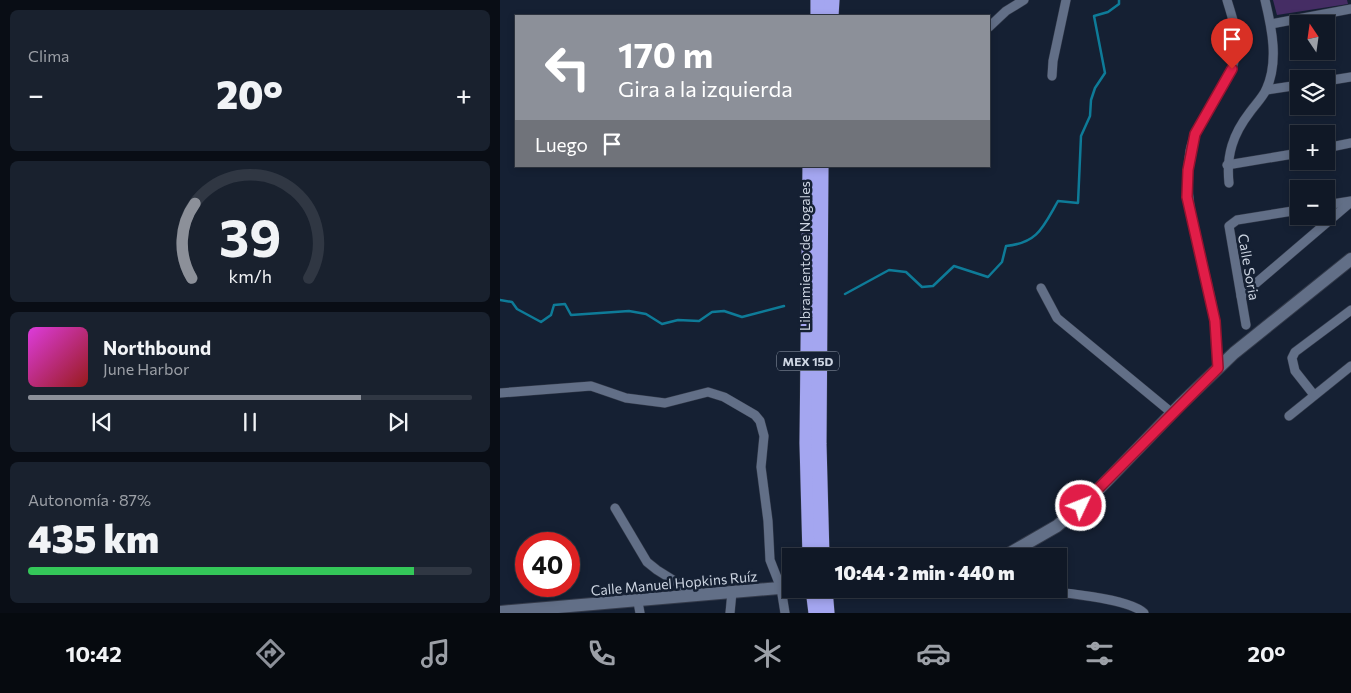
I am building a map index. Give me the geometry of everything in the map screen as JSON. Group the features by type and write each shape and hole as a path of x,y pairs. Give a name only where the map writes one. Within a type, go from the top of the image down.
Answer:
{"highway":[{"path":"812,0 812,15"},
{"path":"818,0 818,15"},
{"path":"825,0 825,15"},
{"path":"831,15 832,0"},
{"name":"Libramiento de Nogales","path":"810,167 808,452 810,548"},
{"name":"Libramiento de Nogales","path":"822,548 819,444 823,167"},
{"path":"814,598 816,613"},
{"path":"826,598 828,613"}],"street":[{"path":"990,26 1006,11 1024,0"},
{"path":"1052,76 1053,61 1066,0"},
{"path":"1218,368 1212,306 1187,197 1188,170 1195,134 1232,69 1235,57 1236,34 1228,0"},
{"path":"1229,183 1227,165 1234,138 1266,90 1274,54 1271,24 1265,0"},
{"path":"1271,24 1351,9"},
{"path":"1335,80 1351,77"},
{"path":"1266,90 1290,86"},
{"path":"1335,146 1351,143"},
{"path":"1227,165 1290,154"},
{"path":"1335,204 1351,201"},
{"path":"1241,296 1351,201"},
{"name":"Calle Soria","path":"1246,325 1229,226 1237,220 1290,211"},
{"path":"1019,548 1057,526 1093,496 1218,368 1351,259"},
{"path":"1041,288 1048,304 1064,324 1172,413"},
{"path":"1314,395 1295,372 1292,358 1295,352 1351,310"},
{"path":"1289,416 1351,366"},
{"path":"500,393 553,391 591,386 626,398 652,403 680,401 708,392 724,396 755,415 763,428 761,467 768,521 770,560 782,581"},
{"path":"616,508 647,562 697,595"},
{"name":"Calle Manuel Hopkins Ruíz","path":"500,612 639,607 697,595 782,588"},
{"path":"730,613 732,592"},
{"path":"1067,593 1119,602 1133,606 1144,613"},
{"path":"785,613 786,598"}],"shaded area":[{"path":"1273,0 1347,0 1348,4 1277,15"}],"waterway":[{"path":"845,294 889,270 906,272 922,287 933,286 954,266 988,277 1002,262 1006,246 1017,244 1033,237 1043,226 1058,201 1078,203 1081,136 1090,116 1091,100 1095,88 1105,73 1094,16 1108,12 1119,4 1119,0"},
{"path":"500,300 512,302 517,309 541,322 551,315 554,305 565,304 571,315 629,311 646,314 662,324 678,320 699,321 712,312 724,311 742,317 784,306"}],"route":[{"path":"1081,506 1218,368 1215,321 1187,197 1188,170 1195,134 1213,99 1232,69"}]}
